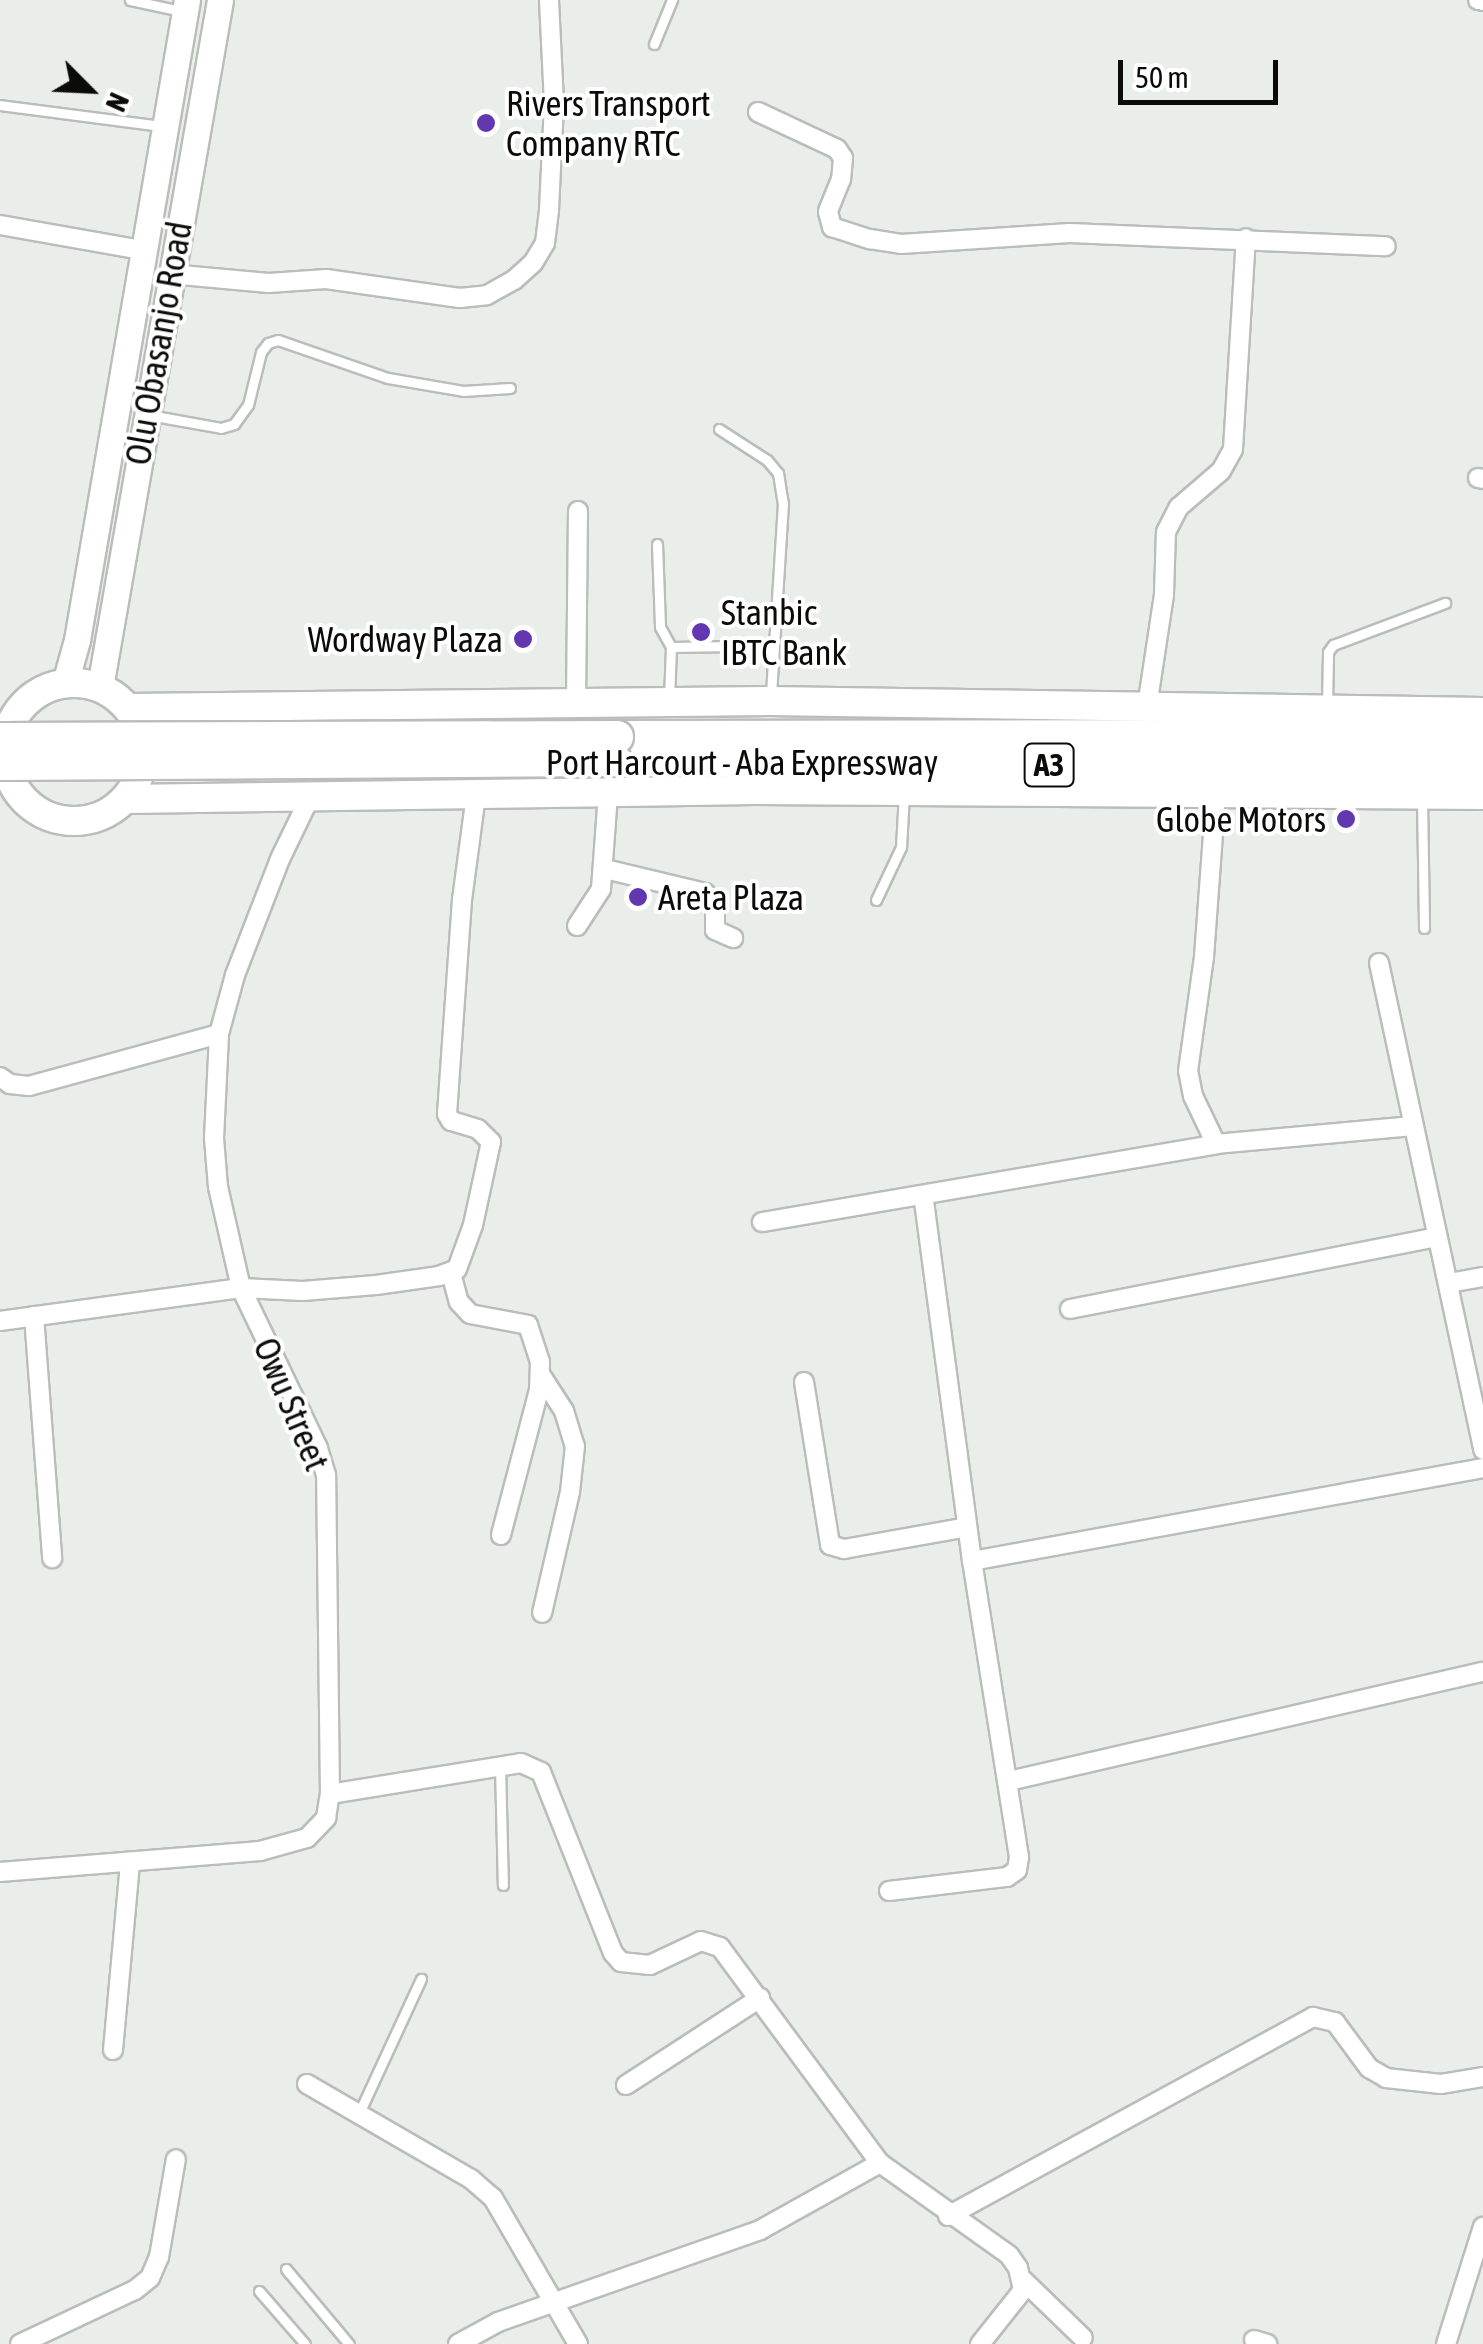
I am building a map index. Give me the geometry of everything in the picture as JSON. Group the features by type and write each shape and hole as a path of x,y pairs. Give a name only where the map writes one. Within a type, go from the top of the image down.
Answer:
{"highway":[{"name":"Port Harcourt - Aba Expressway","path":"0,764 616,748 1483,736"},
{"name":"Port Harcourt - Aba Expressway","path":"0,740 616,748 1483,767"}],"main road":[{"name":"Olu Obasanjo Road","path":"100,687 220,0"},
{"name":"Olu Obasanjo Road","path":"65,683 77,640 186,6"},
{"path":"65,683 100,687 129,708 138,725 143,764 126,799 111,812 74,822 36,811 11,798 5,759 9,711 44,689 65,683"},
{"path":"129,708 770,701 1483,712"},
{"path":"126,799 904,790 1483,795"}],"street":[{"path":"170,274 269,283 326,280 460,298 487,295 514,280 532,264 544,243 550,210 554,103 549,0"},
{"path":"758,112 838,149 843,158 841,179 828,212 832,227 856,236 901,244 1070,232 1386,246"},
{"path":"0,225 142,250"},
{"path":"1147,707 1164,594 1166,532 1179,508 1221,471 1232,448 1246,238"},
{"path":"576,702 578,511"},
{"path":"577,926 601,889 608,794"},
{"name":"Owu Street","path":"0,1872 290,1846 320,1828 330,1794 326,1476 312,1434 241,1288 218,1187 214,1138 220,1034 234,975 280,859 312,795"},
{"path":"1216,795 1204,956 1188,1071 1193,1096 1216,1144"},
{"path":"476,796 462,900 447,1114 451,1122 478,1129 491,1142 474,1225 451,1273 459,1302 470,1314 528,1326 540,1374 564,1411 575,1446 570,1492 542,1614"},
{"path":"605,869 705,894 716,906 714,930 733,938"},
{"path":"1379,963 1483,1450"},
{"path":"0,1077 10,1084 29,1086 220,1034"},
{"path":"762,1222 1216,1144 1412,1126"},
{"path":"889,1891 1007,1877 1017,1870 1010,1782 972,1561 923,1196"},
{"path":"1070,1309 1436,1237"},
{"path":"0,1321 241,1288 303,1291 451,1273"},
{"path":"1448,1282 1483,1277"},
{"path":"34,1316 52,1558"},
{"path":"501,1534 540,1374"},
{"path":"804,1382 830,1545 844,1549 967,1526"},
{"path":"972,1561 1483,1468"},
{"path":"1010,1782 1483,1672"},
{"path":"330,1794 500,1766 532,1766 548,1782 613,1953 621,1962 641,1967 692,1944 712,1942 730,1958 880,2163 948,2216 1009,2255 1022,2280 1083,2338"},
{"path":"113,2050 130,1862"},
{"path":"626,2085 760,1998"},
{"path":"948,2216 1313,2017 1335,2022 1369,2068 1386,2078 1441,2084 1483,2077"},
{"path":"307,2084 470,2179 492,2198 578,2344"},
{"path":"20,2344 136,2290 150,2278 159,2258 176,2160"},
{"path":"458,2344 498,2322 556,2306 760,2230 880,2163"},
{"path":"1446,2344 1483,2227"},
{"path":"980,2344 1018,2300 1022,2280"}],"lane":[{"path":"130,0 186,6"},
{"path":"654,44 672,0"},
{"path":"0,105 166,126"},
{"path":"146,414 222,428 234,424 248,405 261,352 278,340 388,378 464,391 510,388"},
{"path":"719,428 766,460 778,474 783,502 770,701"},
{"path":"656,544 660,627 671,647 669,702"},
{"path":"1327,709 1329,648 1445,603"},
{"path":"671,647 734,646"},
{"path":"876,900 901,847 904,790"},
{"path":"1422,795 1424,928"},
{"path":"500,1766 503,1885"},
{"path":"358,2114 421,1979"},
{"path":"286,2269 349,2344"},
{"path":"259,2291 305,2344"}],"place":[{"name":"Rivers Transport Company RTC","path":"486,123"},
{"name":"Stanbic IBTC Bank","path":"701,632"},
{"name":"Wordway Plaza","path":"523,639"},
{"name":"Globe Motors","path":"1346,819"},
{"name":"Areta Plaza","path":"638,897"}]}
